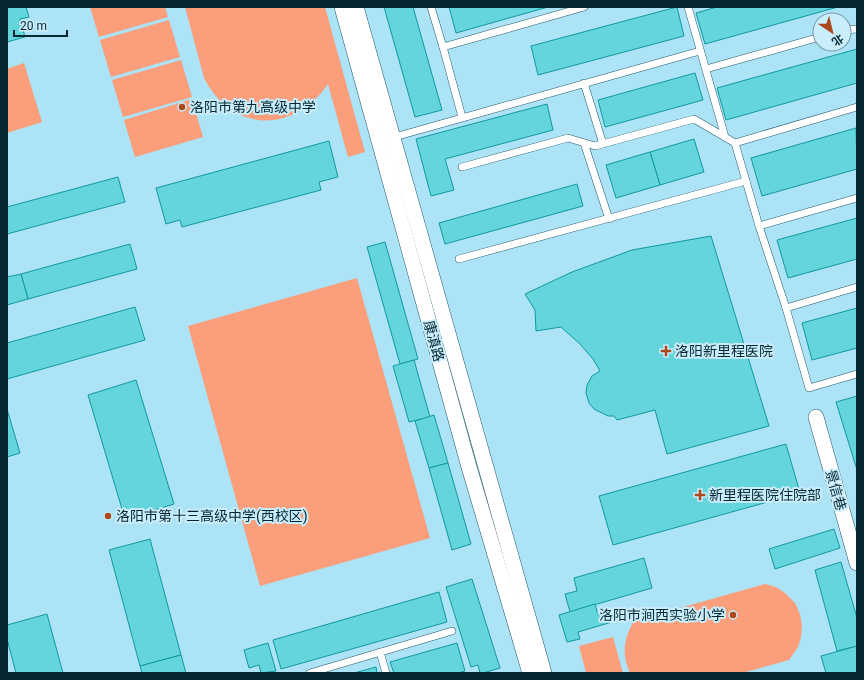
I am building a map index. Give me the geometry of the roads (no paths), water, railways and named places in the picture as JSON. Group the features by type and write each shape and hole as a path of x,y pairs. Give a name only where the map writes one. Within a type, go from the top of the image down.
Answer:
{"street":[{"name":"康滇路","path":"342,7 386,139 544,673"},
{"name":"康滇路","path":"356,7 386,139 469,467 530,673"},
{"name":"景信巷","path":"816,417 857,563"}],"lane":[{"path":"431,7 462,117"},
{"path":"443,47 584,7"},
{"path":"688,7 725,137"},
{"path":"706,69 812,39"},
{"path":"386,139 700,51"},
{"path":"584,83 603,144"},
{"path":"735,143 857,107"},
{"path":"462,167 568,138 595,146 694,119 735,143 809,388 857,374"},
{"path":"584,143 609,218"},
{"path":"459,259 746,181"},
{"path":"759,226 857,198"},
{"path":"786,308 857,288"},
{"path":"310,673 452,631"},
{"path":"380,652 386,673"}],"place":[{"name":"洛阳市第九高级中学","path":"182,107"},
{"name":"洛阳新里程医院","path":"666,351"},
{"name":"新里程医院住院部","path":"700,495"},
{"name":"洛阳市第十三高级中学(西校区)","path":"108,516"},
{"name":"洛阳市涧西实验小学","path":"733,615"}]}
